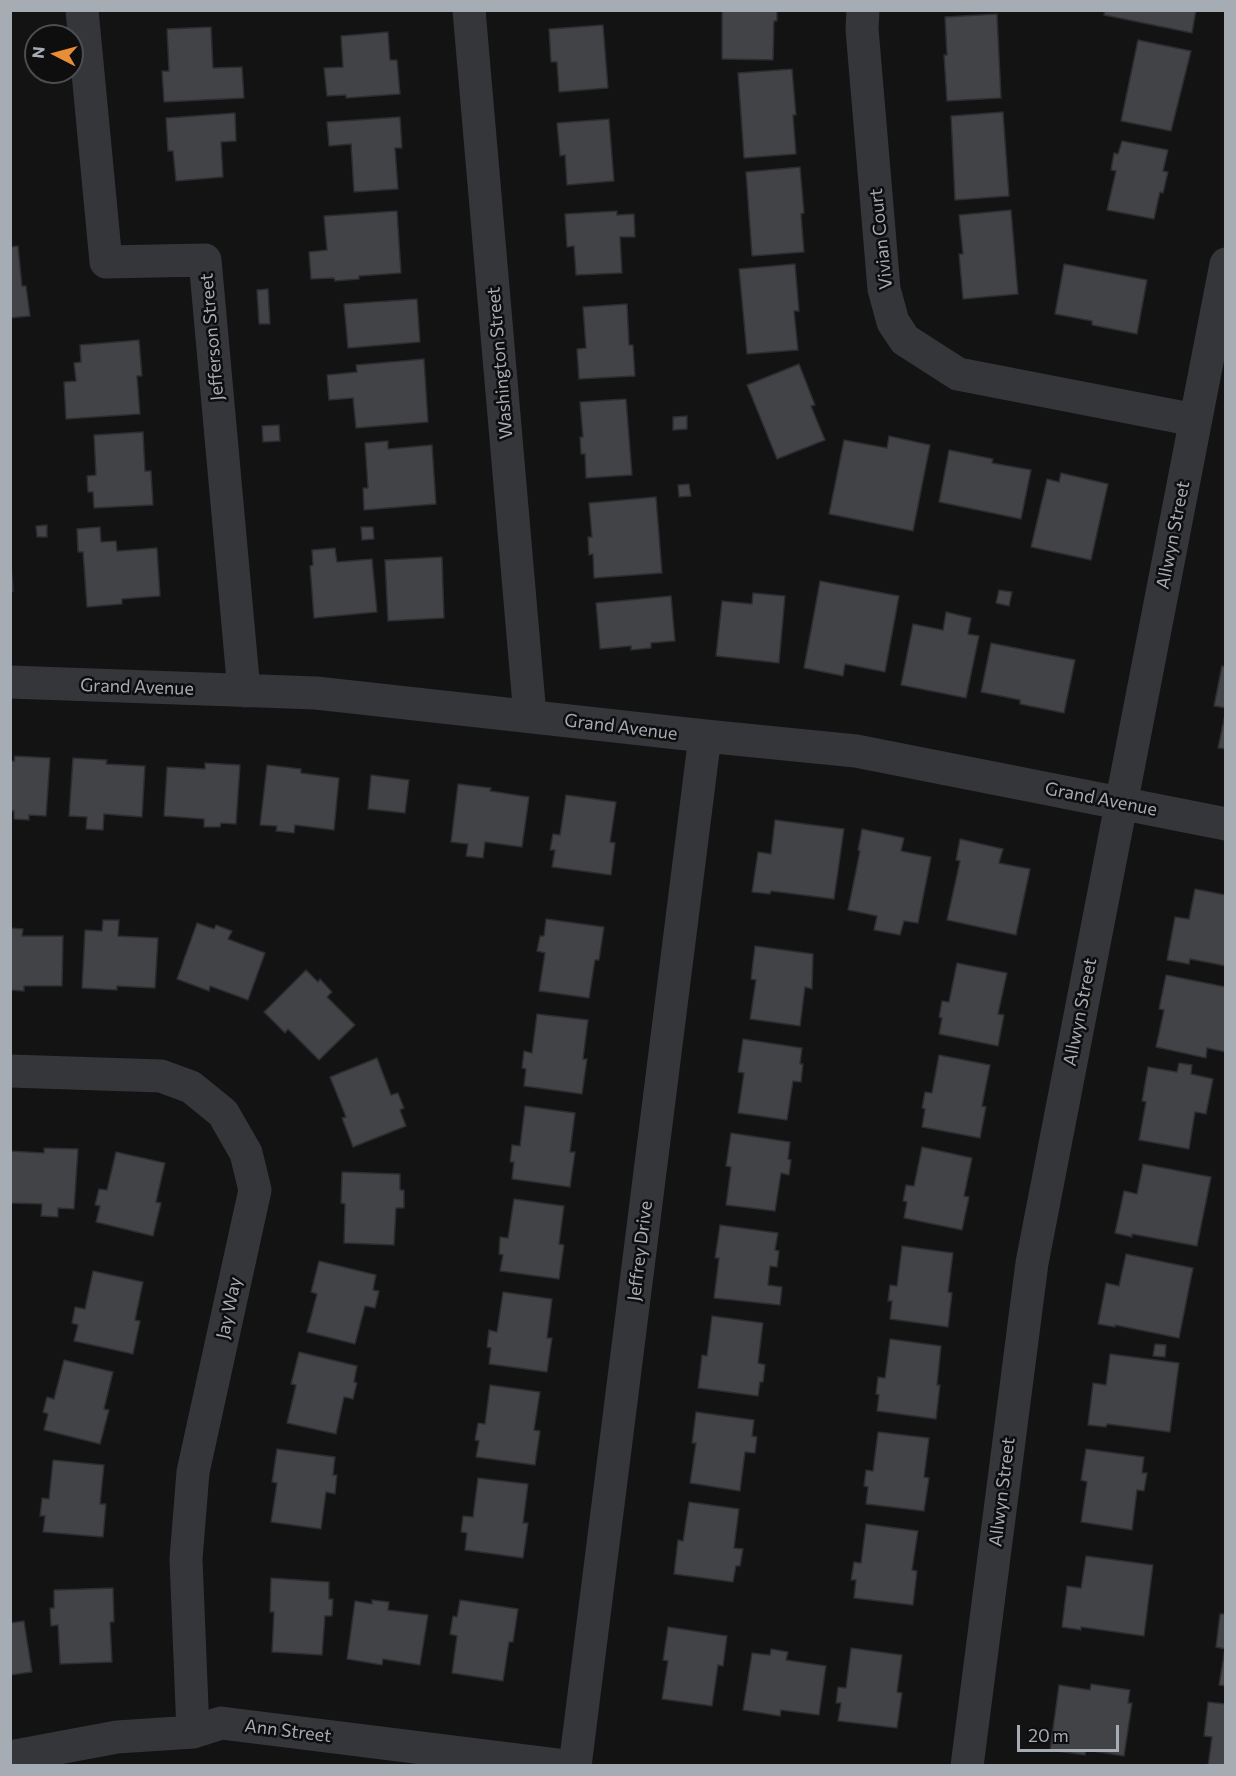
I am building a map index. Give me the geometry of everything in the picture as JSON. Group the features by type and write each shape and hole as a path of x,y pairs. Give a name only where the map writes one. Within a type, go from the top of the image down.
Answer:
{"street":[{"name":"Jefferson Street","path":"82,10 106,262 205,260 244,691"},
{"name":"Washington Street","path":"469,10 530,716"},
{"name":"Vivian Court","path":"863,10 862,29 884,289 893,322 905,340 958,374 1195,420"},
{"name":"Allwyn Street","path":"967,1766 1032,1263 1226,264"},
{"name":"Grand Avenue","path":"10,682 316,693 856,751 1226,824"},
{"name":"Jeffrey Drive","path":"575,1766 705,736"},
{"name":"Jay Way","path":"10,1071 161,1076 191,1087 223,1113 246,1153 255,1190 193,1472 186,1559 193,1732"},
{"name":"Ann Street","path":"10,1756 117,1737 193,1732 221,1723 567,1766"}],"building":[{"path":"722,10 777,10 777,21 774,21 773,60 722,59"},
{"path":"1105,10 1196,10 1192,33 1104,15"},
{"path":"997,14 1001,98 947,101 944,55 947,55 945,17"},
{"path":"603,25 608,88 559,92 557,62 551,62 549,29"},
{"path":"211,27 213,68 242,67 244,98 164,102 162,71 169,71 167,29"},
{"path":"388,32 390,60 397,60 400,94 346,98 346,95 327,96 324,68 343,67 341,36"},
{"path":"1138,40 1191,51 1171,131 1121,121"},
{"path":"792,69 796,115 793,115 796,154 744,158 738,73"},
{"path":"1003,112 1009,196 955,200 951,116"},
{"path":"235,113 236,141 221,142 223,177 176,181 173,151 168,151 166,118"},
{"path":"400,117 402,148 395,148 398,189 354,192 351,144 329,146 327,122"},
{"path":"609,119 614,181 567,185 565,155 560,156 557,123"},
{"path":"1122,141 1168,150 1163,171 1168,172 1163,193 1160,192 1154,219 1107,210 1116,171 1111,170 1114,153 1118,154"},
{"path":"800,167 804,213 801,214 804,252 752,256 746,172"},
{"path":"1011,210 1018,294 963,299 959,254 963,254 959,215"},
{"path":"397,211 401,273 359,276 359,279 335,281 334,278 311,279 309,252 327,250 324,216"},
{"path":"617,211 617,215 634,214 635,237 620,237 622,273 576,275 574,246 567,247 565,214"},
{"path":"18,246 22,286 26,286 30,316 10,318 10,247"},
{"path":"795,264 799,311 794,311 798,350 747,354 739,269"},
{"path":"1064,264 1147,280 1137,334 1092,325 1092,321 1055,314"},
{"path":"268,289 270,324 259,324 257,290"},
{"path":"417,299 420,342 348,348 344,304"},
{"path":"627,304 629,345 633,345 635,376 579,379 577,349 586,348 583,307"},
{"path":"139,340 142,376 137,376 140,414 66,419 64,382 76,381 74,363 81,362 80,345"},
{"path":"424,359 428,422 356,428 353,398 329,400 327,375 357,372 356,365"},
{"path":"799,364 815,405 811,406 825,440 777,459 747,385"},
{"path":"626,399 632,475 586,478 585,454 581,454 580,437 583,437 580,402"},
{"path":"687,416 687,429 673,430 673,417"},
{"path":"279,425 280,441 263,442 262,426"},
{"path":"143,432 145,471 151,471 153,505 94,508 93,492 88,492 87,476 96,475 94,435"},
{"path":"889,436 930,445 913,531 829,514 844,440 887,448"},
{"path":"388,441 388,449 432,445 436,504 364,510 363,488 368,488 365,443"},
{"path":"949,450 993,459 992,463 1031,470 1021,519 939,502"},
{"path":"1061,473 1108,484 1091,560 1031,547 1047,479 1059,482"},
{"path":"689,484 691,496 679,497 678,485"},
{"path":"656,497 662,573 594,578 593,554 589,555 588,537 592,537 589,503"},
{"path":"47,525 47,537 37,537 36,526"},
{"path":"100,527 101,542 116,541 117,551 157,548 160,596 122,599 122,604 87,607 83,552 78,552 77,529"},
{"path":"361,527 373,527 374,539 362,540"},
{"path":"335,548 337,562 372,559 377,612 314,618 310,566 313,565 312,550"},
{"path":"10,550 13,591 10,592"},
{"path":"442,557 444,618 388,621 385,560"},
{"path":"820,581 899,596 885,672 845,664 843,676 804,668"},
{"path":"999,590 1012,592 1009,606 996,603"},
{"path":"753,593 785,596 779,663 716,656 722,601 752,604"},
{"path":"671,596 675,641 651,643 651,648 631,650 631,646 600,649 596,603"},
{"path":"946,612 971,618 968,634 979,636 966,698 901,685 913,624 943,630"},
{"path":"991,643 1075,660 1064,713 1020,704 1020,700 981,692"},
{"path":"1222,666 1226,667 1226,708 1214,706"},
{"path":"1226,710 1226,749 1218,748"},
{"path":"15,756 50,758 46,816 29,815 29,820 14,819 14,811 10,811 10,761 14,761"},
{"path":"73,758 107,760 106,764 145,766 142,817 104,814 103,830 86,829 87,817 69,816"},
{"path":"205,763 240,765 236,824 221,823 220,827 204,827 204,819 164,816 167,767 205,769"},
{"path":"267,765 301,769 301,773 339,778 334,830 295,825 294,833 276,831 277,826 260,825"},
{"path":"371,775 409,780 405,813 368,809"},
{"path":"458,784 491,788 490,791 529,797 522,847 485,842 483,858 466,856 468,844 451,842"},
{"path":"566,795 616,802 610,842 615,843 611,875 552,867 555,850 550,850 553,834 560,835"},
{"path":"775,820 844,829 834,899 771,891 770,894 752,892 758,852 771,854"},
{"path":"862,829 904,838 901,851 931,857 918,923 904,921 900,935 874,930 877,916 848,910"},
{"path":"960,839 1003,849 999,863 1030,869 1016,935 947,920 960,861 956,860"},
{"path":"1195,889 1226,895 1226,966 1190,959 1189,964 1167,960 1175,917 1189,919"},
{"path":"546,919 604,927 599,960 595,960 589,998 539,991 545,953 537,951 540,936 544,936"},
{"path":"103,920 119,920 118,936 158,938 155,988 117,986 117,990 82,988 85,930 102,931"},
{"path":"197,923 214,929 216,925 232,931 228,939 265,953 248,1000 210,986 209,991 177,979"},
{"path":"10,928 23,929 22,936 63,936 62,986 24,986 24,991 10,990"},
{"path":"755,946 813,954 812,989 805,987 800,1026 750,1019 756,980 751,979"},
{"path":"957,963 1007,973 998,1014 1004,1015 998,1046 939,1034 942,1001 949,1002"},
{"path":"306,970 318,982 320,979 332,992 327,997 355,1025 319,1060 288,1029 285,1033 264,1012"},
{"path":"1166,975 1226,987 1226,1052 1207,1048 1206,1058 1156,1047 1164,1010 1159,1009"},
{"path":"537,1014 588,1020 583,1059 587,1059 582,1094 524,1086 526,1069 522,1068 524,1051 532,1053"},
{"path":"743,1039 802,1048 801,1082 793,1081 787,1120 738,1113 744,1073 738,1072"},
{"path":"939,1055 990,1065 982,1106 986,1107 980,1138 922,1127 925,1092 932,1093"},
{"path":"377,1058 391,1095 398,1093 404,1108 400,1110 406,1126 353,1147 342,1118 346,1117 330,1077"},
{"path":"1179,1063 1192,1065 1191,1074 1213,1079 1206,1114 1195,1112 1189,1149 1139,1140 1146,1102 1142,1101 1148,1067 1177,1072"},
{"path":"525,1106 575,1113 570,1152 575,1152 570,1187 512,1179 514,1162 510,1162 512,1145 520,1146"},
{"path":"731,1133 790,1142 789,1175 781,1173 775,1211 726,1205 731,1167 726,1166"},
{"path":"922,1147 972,1158 964,1196 969,1197 962,1230 904,1218 907,1202 903,1201 906,1185 914,1186"},
{"path":"44,1148 78,1149 74,1209 58,1208 58,1217 41,1216 42,1204 10,1203 10,1151 44,1153"},
{"path":"116,1152 165,1163 156,1202 161,1203 153,1236 96,1222 100,1206 95,1205 99,1189 107,1190"},
{"path":"1143,1164 1211,1177 1197,1246 1115,1233 1124,1191 1137,1194"},
{"path":"342,1172 400,1174 400,1190 404,1190 404,1208 396,1208 394,1245 344,1243 345,1204 341,1203"},
{"path":"514,1199 564,1206 559,1244 564,1245 559,1279 500,1271 503,1255 499,1254 500,1237 508,1238"},
{"path":"720,1225 778,1233 775,1250 779,1251 777,1267 770,1266 768,1285 782,1287 780,1305 714,1298 719,1258 715,1258"},
{"path":"902,1246 953,1253 948,1292 952,1293 948,1327 890,1319 892,1301 888,1301 890,1285 897,1286"},
{"path":"1126,1254 1193,1268 1179,1338 1115,1325 1115,1327 1098,1324 1106,1283 1119,1286"},
{"path":"319,1261 376,1275 373,1290 379,1291 375,1308 365,1306 355,1344 307,1332 317,1294 311,1292"},
{"path":"93,1271 143,1282 135,1320 140,1321 133,1354 74,1341 78,1325 72,1323 75,1307 85,1309"},
{"path":"503,1292 552,1299 547,1338 552,1338 547,1372 489,1364 491,1348 487,1347 489,1330 497,1332"},
{"path":"712,1316 763,1323 758,1363 765,1365 758,1396 698,1388 702,1355 707,1356"},
{"path":"890,1339 941,1346 936,1419 877,1411 878,1377 885,1378"},
{"path":"1155,1344 1166,1345 1165,1357 1153,1356"},
{"path":"299,1352 357,1366 354,1382 357,1383 353,1399 344,1397 336,1434 287,1423 296,1385 291,1384"},
{"path":"1110,1354 1179,1363 1170,1432 1107,1424 1106,1427 1088,1425 1093,1383 1106,1385"},
{"path":"64,1360 113,1372 104,1409 109,1410 100,1444 44,1430 48,1414 43,1412 47,1397 54,1399"},
{"path":"490,1385 540,1392 534,1430 540,1431 535,1465 476,1457 479,1441 475,1440 478,1423 485,1424"},
{"path":"696,1412 754,1420 752,1436 757,1437 755,1453 745,1452 740,1491 690,1483 696,1443 692,1443"},
{"path":"878,1432 929,1438 924,1477 929,1478 924,1511 866,1504 868,1487 864,1486 866,1470 873,1471"},
{"path":"277,1449 335,1457 333,1475 337,1475 335,1494 326,1492 321,1529 271,1522 277,1483 272,1482"},
{"path":"1086,1449 1144,1457 1142,1473 1147,1473 1144,1491 1137,1490 1132,1530 1081,1522 1087,1482 1081,1480"},
{"path":"53,1460 104,1465 100,1504 106,1504 103,1537 43,1532 45,1516 40,1516 42,1498 49,1499"},
{"path":"478,1478 528,1484 523,1523 528,1523 523,1558 465,1550 467,1533 461,1532 463,1516 473,1517"},
{"path":"689,1502 739,1509 734,1548 743,1549 740,1566 736,1566 733,1582 674,1574 678,1540 683,1541"},
{"path":"866,1524 918,1531 912,1570 917,1571 913,1605 854,1598 856,1580 851,1580 854,1562 861,1563"},
{"path":"1086,1556 1153,1565 1144,1636 1081,1627 1081,1630 1062,1627 1067,1586 1081,1588"},
{"path":"271,1578 329,1582 329,1599 333,1599 332,1616 325,1616 322,1655 272,1652 274,1612 270,1612"},
{"path":"113,1588 114,1622 110,1622 112,1662 60,1664 58,1625 51,1626 50,1608 54,1608 54,1590"},
{"path":"372,1600 389,1602 388,1610 428,1615 420,1665 383,1659 382,1665 347,1659 355,1601 372,1604"},
{"path":"460,1600 518,1609 513,1642 509,1642 503,1681 452,1673 457,1636 450,1634 453,1616 457,1617"},
{"path":"1220,1614 1226,1614 1226,1686 1219,1685 1225,1649 1216,1647"},
{"path":"24,1621 32,1672 10,1675 10,1623"},
{"path":"668,1627 727,1636 723,1666 718,1665 712,1706 662,1699 668,1661 663,1660"},
{"path":"851,1648 902,1655 897,1692 902,1693 897,1728 838,1721 841,1703 836,1703 838,1687 846,1688"},
{"path":"771,1649 788,1652 786,1660 826,1666 819,1715 781,1710 780,1716 743,1710 752,1653 770,1655"},
{"path":"1091,1684 1130,1690 1128,1703 1132,1703 1124,1756 1086,1750 1085,1755 1050,1750 1059,1685 1090,1690"},
{"path":"1208,1702 1226,1704 1226,1766 1208,1766 1212,1737 1204,1736"}]}
